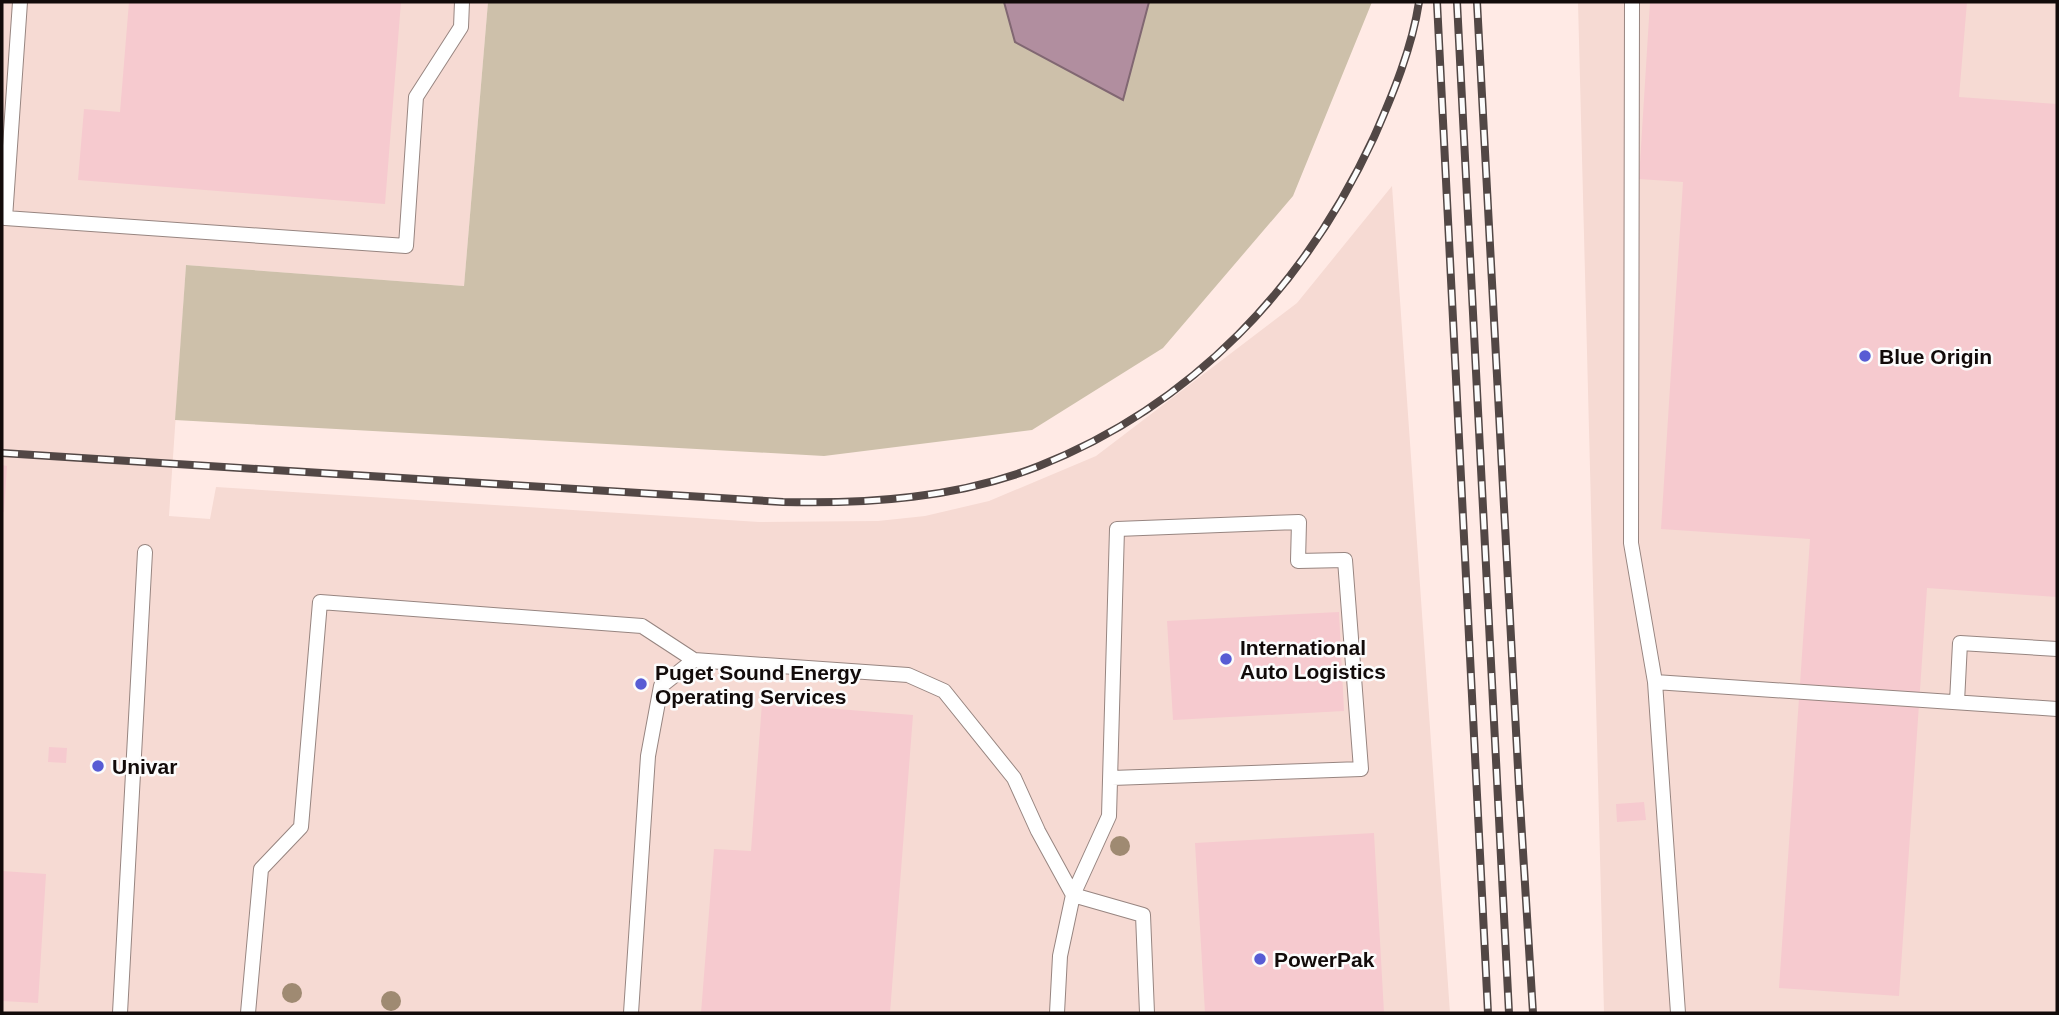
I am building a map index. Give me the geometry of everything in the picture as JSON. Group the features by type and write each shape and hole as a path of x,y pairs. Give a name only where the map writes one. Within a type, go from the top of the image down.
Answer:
{"lane":[{"path":"20,2 5,218 406,246 416,97 460,27 462,2"},
{"path":"1632,2 1631,543 1655,682 1678,1013"},
{"path":"1057,1013 1060,956 1073,895 1109,816 1116,529 1299,522 1298,561 1345,560 1361,769 1112,778"},
{"path":"120,1013 145,552"},
{"path":"248,1013 261,869 301,827 320,602 642,625 694,660 908,676 944,691 1014,778 1038,831 1073,895 1143,915 1147,1013"},
{"path":"1956,702 1960,643 2057,649"},
{"path":"631,1013 648,756 661,686 694,660"},
{"path":"1655,682 2057,709"}],"shaded area":[{"path":"2,2 488,2 464,286 186,265 169,516 210,519 216,487 759,522 878,521 925,516 989,501 1096,456 1297,303 1392,186 1450,1013 2,1013"},
{"path":"488,2 1372,2 1293,196 1163,348 1032,430 824,456 175,420 186,265 464,286"},
{"path":"1004,2 1149,2 1123,100 1015,42"},
{"name":"Blue Origin","path":"1578,2 2057,2 2057,1013 1604,1013"}],"building":[{"path":"129,2 401,2 385,204 78,180 84,109 120,112"},
{"name":"Blue Origin","path":"1650,2 1967,2 1959,97 2057,104 2057,597 1927,588 1899,996 1779,988 1810,539 1661,529 1683,182 1639,179"},
{"path":"2,465 7,466 4,512 2,512"},
{"path":"1339,612 1344,711 1173,720 1167,621"},
{"path":"762,703 913,715 890,1013 701,1013 714,849 751,851"},
{"path":"49,747 67,748 66,763 48,762"},
{"path":"1644,802 1646,820 1617,822 1616,804"},
{"path":"1374,833 1384,1013 1205,1013 1195,843"},
{"path":"2,871 46,874 38,1003 2,1001"}],"railway":[{"path":"2,453 783,502 848,502 913,497 1008,477 1095,440 1147,410 1194,374 1238,334 1278,290 1314,243 1346,191 1374,137 1407,54 1419,2"},
{"path":"1437,2 1488,1013"},
{"path":"1457,2 1509,1013"},
{"path":"1477,2 1533,1013"}],"place":[{"name":"Blue Origin","path":"1865,356"},
{"name":"International Auto Logistics","path":"1226,659"},
{"name":"Puget Sound Energy Operating Services","path":"641,684"},
{"name":"Univar","path":"98,766"},
{"name":"PowerPak","path":"1260,959"}]}
